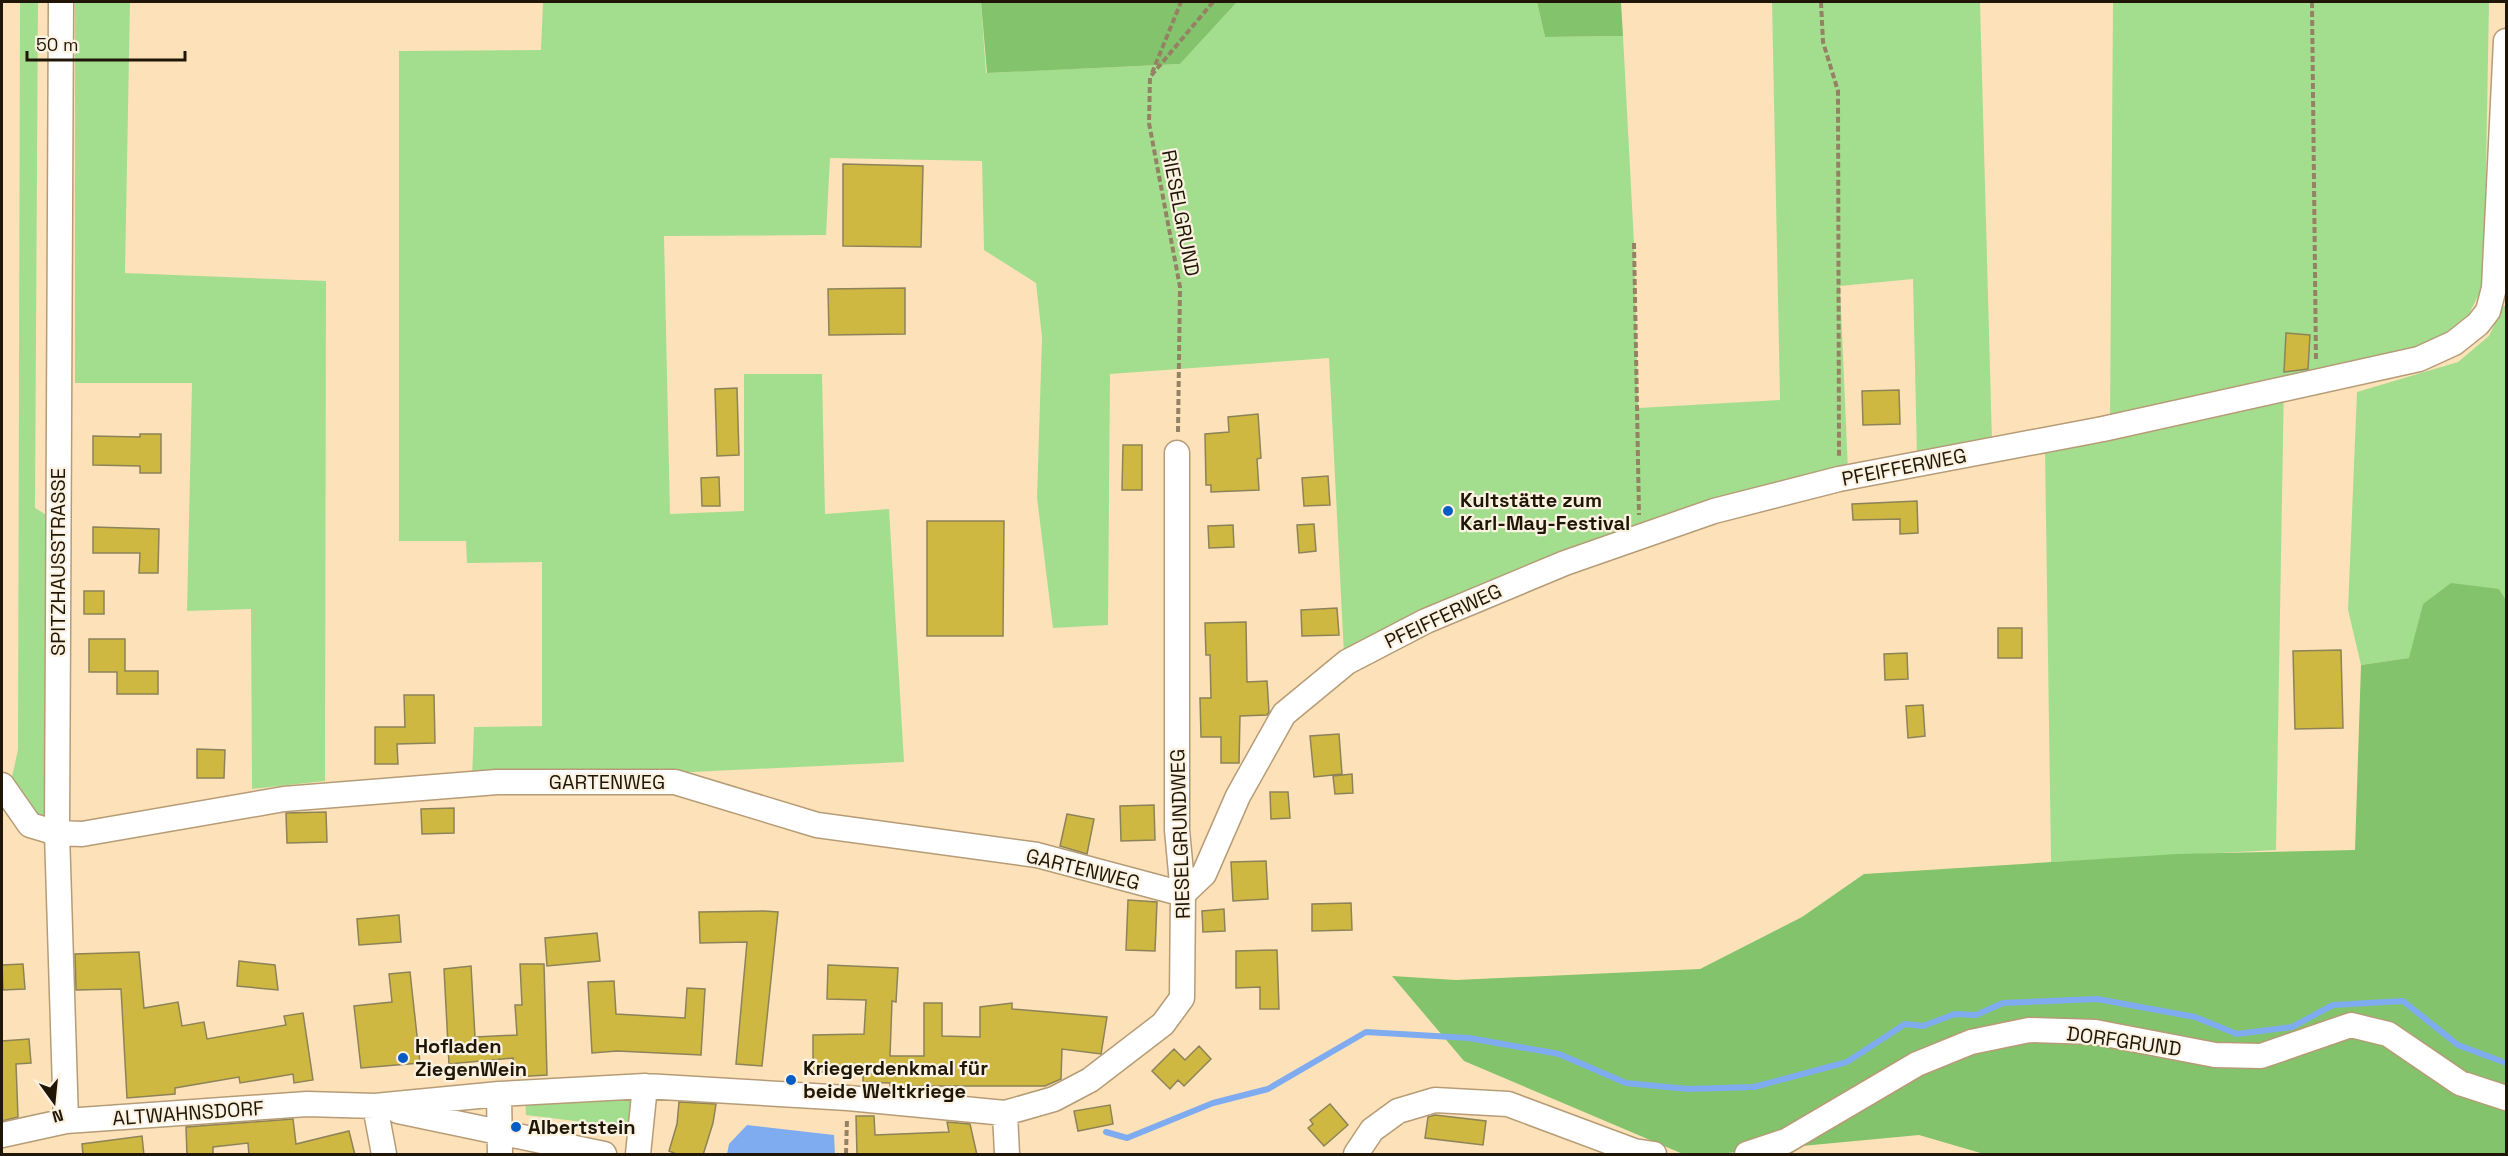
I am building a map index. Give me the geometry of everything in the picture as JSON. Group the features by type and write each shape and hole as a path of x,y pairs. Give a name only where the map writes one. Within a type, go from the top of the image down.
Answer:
{"street":[{"name":"SPITZHAUSSTRASSE","path":"61,2 57,833 66,1121"},
{"name":"PFEIFFERWEG","path":"1183,894 1204,874 1238,796 1284,714 1347,662 1426,621 1565,563 1713,511 1839,479 2103,429 2316,384 2419,359 2454,343 2478,324 2488,311 2494,288 2506,41"},
{"name":"RIESELGRUNDWEG","path":"1005,1113 1054,1099 1090,1080 1163,1024 1182,998 1183,894 1177,819 1177,453"},
{"name":"GARTENWEG","path":"2,785 30,825 57,833 82,834 296,798 497,782 675,782 817,825 1037,855 1183,894"},
{"name":"DORFGRUND","path":"1747,1155 1786,1141 1917,1064 1971,1042 2029,1030 2095,1032 2215,1055 2261,1056 2351,1025 2388,1034 2460,1083 2506,1098"},
{"name":"ALTWAHNSDORF","path":"2,1135 66,1121 307,1104 375,1106 499,1094 645,1086 848,1098 1005,1113"},
{"path":"638,1155 645,1086"},
{"path":"499,1094 499,1143"},
{"path":"1356,1155 1372,1130 1398,1111 1435,1100 1508,1104 1634,1151 1654,1155"},
{"name":"ALTWAHNSDORF","path":"375,1106 499,1143 604,1155"},
{"path":"375,1106 384,1155"},
{"path":"1005,1113 1007,1155"}],"path":[{"path":"1150,77 1181,2"},
{"path":"1150,77 1213,2"},
{"path":"1821,2 1823,42 1838,91 1839,479"},
{"path":"2312,2 2316,384"},
{"name":"RIESELGRUND","path":"1150,77 1149,123 1180,287 1177,453"},
{"path":"1634,243 1640,537"},
{"path":"846,1155 848,1098"}],"green space":[{"path":"20,2 38,2 35,508 50,517 49,812 43,822 10,786 18,750"},
{"path":"75,2 130,2 125,273 326,281 325,781 252,789 251,609 187,611 192,383 75,383"},
{"path":"543,2 981,2 986,73 1180,64 1237,2 1537,2 1545,37 1623,36 1634,243 1638,408 1780,400 1772,2 1980,2 1992,442 1917,458 1913,279 1840,286 1848,471 1344,655 1329,358 1110,374 1108,625 1053,628 1037,498 1042,337 1036,283 984,250 982,161 830,158 826,235 664,236 670,514 744,511 744,374 822,374 825,514 889,509 904,762 671,773 472,777 474,727 542,726 542,562 467,563 466,541 399,541 399,51 541,50"},
{"path":"981,2 1237,2 1180,64 987,73"},
{"path":"1537,2 1621,2 1623,36 1545,37"},
{"path":"2113,2 2489,2 2484,284 2469,314 2433,343 2284,381 2276,850 2051,862 2045,450 2110,421"},
{"path":"2503,306 2506,306 2506,600 2499,589 2423,604 2410,658 2361,665 2348,610 2357,392 2458,362 2489,336"},
{"path":"2451,583 2499,589 2506,600 2506,1154 1984,1154 1919,1135 1717,1154 1683,1154 1464,1061 1392,976 1456,980 1700,969 1802,917 1864,874 2177,854 2355,850 2361,665 2409,658 2423,604"},
{"path":"633,1094 632,1128 526,1115 525,1098"}],"water":[{"path":"747,1125 834,1135 835,1154 727,1154 729,1144"}],"building":[{"path":"843,164 923,166 921,247 843,246"},
{"path":"905,288 905,334 829,335 828,289"},
{"path":"2286,333 2310,335 2308,369 2284,372"},
{"path":"737,388 739,455 717,456 715,389"},
{"path":"1899,390 1900,424 1863,425 1862,391"},
{"path":"1258,414 1261,458 1257,459 1259,490 1211,492 1211,485 1206,485 1205,434 1229,432 1228,417"},
{"path":"140,434 161,434 161,473 140,473 140,466 93,465 93,436 140,437"},
{"path":"1123,445 1142,445 1142,490 1122,490"},
{"path":"1328,476 1330,505 1304,506 1302,478"},
{"path":"719,477 720,506 702,506 701,478"},
{"path":"1917,501 1918,533 1900,534 1900,519 1853,520 1852,504"},
{"path":"927,521 1004,521 1003,636 927,636"},
{"path":"1314,524 1316,551 1299,553 1297,525"},
{"path":"1233,525 1234,547 1209,548 1208,526"},
{"path":"93,527 159,529 158,573 139,573 140,553 93,553"},
{"path":"84,591 104,591 104,614 84,614"},
{"path":"1337,608 1339,635 1302,636 1301,610"},
{"path":"1246,622 1247,682 1267,681 1269,712 1267,715 1240,716 1239,763 1221,763 1221,737 1201,737 1200,698 1211,698 1210,655 1206,655 1205,623"},
{"path":"1998,628 2022,628 2022,658 1998,658"},
{"path":"89,639 125,639 125,671 158,671 158,694 117,694 117,672 89,672"},
{"path":"2341,650 2343,728 2295,729 2293,651"},
{"path":"1907,653 1908,679 1885,680 1884,654"},
{"path":"404,695 434,695 435,743 397,744 398,764 375,764 375,727 405,727"},
{"path":"1923,705 1925,736 1908,738 1906,706"},
{"path":"1339,734 1342,774 1314,777 1310,736"},
{"path":"197,749 225,750 224,778 197,778"},
{"path":"1352,774 1353,793 1335,794 1333,776"},
{"path":"1270,792 1288,792 1290,818 1271,819"},
{"path":"1154,805 1155,840 1121,841 1120,806"},
{"path":"454,808 454,833 422,834 421,809"},
{"path":"326,812 327,842 287,843 286,813"},
{"path":"1067,814 1094,819 1087,854 1060,846"},
{"path":"1266,861 1268,899 1233,901 1231,862"},
{"path":"1128,900 1157,902 1155,951 1126,950"},
{"path":"1351,903 1352,930 1312,931 1312,904"},
{"path":"1224,909 1225,931 1203,932 1202,911"},
{"path":"699,912 778,912 762,1066 736,1064 747,942 700,943"},
{"path":"399,915 401,942 359,945 357,919"},
{"path":"597,933 600,961 547,966 545,938"},
{"path":"1277,950 1279,1009 1260,1009 1260,987 1236,988 1236,951"},
{"path":"139,952 144,1008 178,1002 182,1026 204,1022 207,1039 286,1025 284,1016 303,1013 313,1080 294,1083 293,1074 240,1083 239,1077 175,1088 175,1094 127,1098 121,989 76,990 75,954"},
{"path":"239,961 275,965 278,990 237,986"},
{"path":"23,964 25,989 3,990 2,965"},
{"path":"520,964 544,964 547,1075 514,1077 513,1058 449,1064 444,969 471,966 475,1037 517,1035 515,1005 522,1005"},
{"path":"828,965 898,968 896,1002 892,1001 890,1056 924,1056 924,1003 942,1003 942,1036 980,1037 980,1007 1012,1003 1012,1009 1107,1017 1101,1054 1062,1049 1061,1079 1045,1086 890,1086 890,1083 863,1082 863,1072 813,1072 813,1035 864,1034 866,1000 827,999"},
{"path":"410,972 420,1063 361,1068 354,1006 392,1002 389,974"},
{"path":"614,981 616,1014 685,1018 687,988 705,989 701,1055 617,1051 592,1053 588,982"},
{"path":"29,1039 31,1063 16,1064 18,1117 2,1121 2,1041"},
{"path":"1199,1046 1211,1059 1184,1086 1178,1080 1170,1089 1152,1071 1174,1049 1185,1060"},
{"path":"679,1102 716,1104 703,1155 679,1155 669,1151 677,1124"},
{"path":"1330,1104 1348,1125 1324,1146 1308,1128 1313,1124 1310,1120"},
{"path":"1110,1105 1113,1124 1078,1131 1074,1111"},
{"path":"1435,1115 1486,1121 1483,1145 1425,1138 1428,1117"},
{"path":"856,1116 874,1116 875,1135 949,1132 947,1122 970,1124 977,1155 857,1155"},
{"path":"293,1119 296,1144 349,1131 355,1155 249,1155 248,1143 213,1147 213,1155 187,1155 186,1127"},
{"path":"142,1136 144,1155 83,1155 82,1144"}],"waterway":[{"path":"1106,1132 1127,1138 1213,1103 1268,1089 1366,1032 1469,1038 1559,1054 1626,1083 1688,1089 1754,1087 1847,1062 1905,1024 1923,1026 1955,1014 1976,1015 2003,1003 2097,999 2195,1017 2237,1034 2292,1027 2333,1005 2403,1001 2458,1045 2506,1063"}],"place":[{"name":"Kultstätte zum Karl-May-Festival","path":"1448,511"},
{"name":"Hofladen ZiegenWein","path":"403,1058"},
{"name":"Kriegerdenkmal für beide Weltkriege","path":"791,1080"},
{"name":"Albertstein","path":"516,1127"}]}
